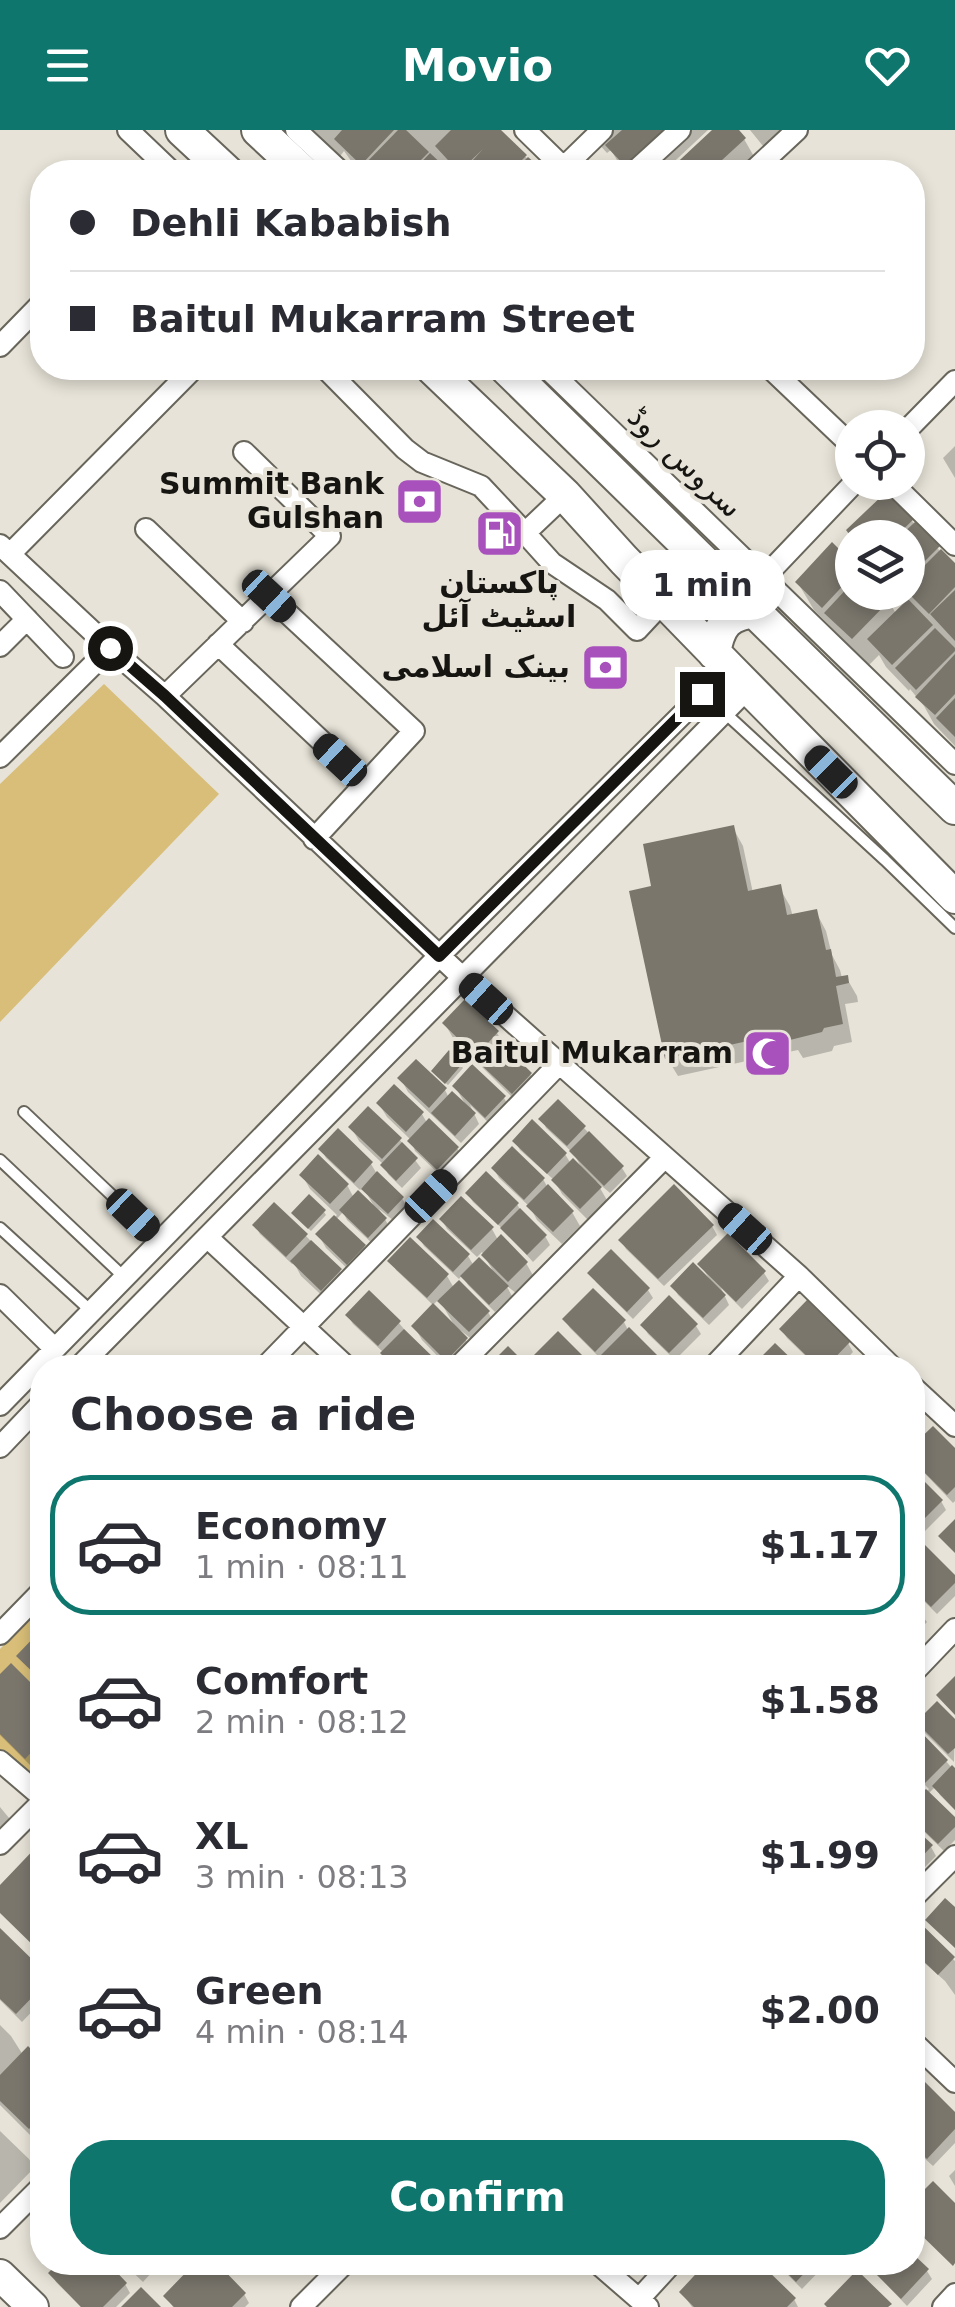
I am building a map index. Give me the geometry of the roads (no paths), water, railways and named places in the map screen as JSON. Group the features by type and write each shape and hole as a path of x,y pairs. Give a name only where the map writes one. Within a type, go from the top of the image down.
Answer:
{"main road":[{"path":"182,130 214,160"},
{"path":"258,130 290,160"},
{"path":"445,380 565,495 730,670 955,897"},
{"path":"523,380 582,421 955,808"},
{"path":"673,610 702,615 721,594 746,591"},
{"path":"730,670 718,634 739,613 746,591"}],"street":[{"path":"128,130 159,160"},
{"path":"296,130 327,160"},
{"path":"525,130 556,160"},
{"path":"575,160 602,130"},
{"path":"647,160 680,130"},
{"path":"765,160 797,130"},
{"path":"0,346 30,316"},
{"path":"182,380 5,550 439,956 798,1276 880,1355"},
{"path":"337,380 422,462 481,486 552,562 607,600 636,630 673,610"},
{"name":"سروس روڈ","path":"557,380 582,421"},
{"path":"783,380 835,430"},
{"path":"925,412 955,381"},
{"path":"165,696 330,536 244,452"},
{"path":"526,533 565,495"},
{"path":"837,500 746,591 955,764"},
{"path":"909,500 955,544"},
{"path":"146,528 243,622"},
{"path":"0,591 63,657"},
{"path":"269,596 414,732 314,839"},
{"path":"0,646 27,619"},
{"path":"218,644 365,782"},
{"path":"0,757 110,648"},
{"path":"91,1355 724,712 730,670"},
{"path":"48,1355 439,956 730,670"},
{"path":"277,1355 558,1064"},
{"path":"470,1355 664,1158"},
{"path":"207,1237 334,1355"},
{"path":"724,1355 798,1276"},
{"path":"0,1295 54,1349"},
{"path":"0,1405 30,1374"},
{"path":"925,1398 955,1426"},
{"path":"925,1406 929,1402"},
{"path":"0,1446 30,1416"},
{"path":"0,1634 30,1603"},
{"path":"925,1660 955,1629"},
{"path":"0,1762 30,1789"},
{"path":"0,1844 30,1813"},
{"path":"925,1886 955,1856"},
{"path":"925,2052 952,2074"},
{"path":"0,2228 30,2198"},
{"path":"0,2275 33,2307"},
{"path":"301,2307 333,2275"},
{"path":"611,2275 644,2303 664,2275"},
{"path":"943,2307 955,2294"}],"lane":[{"path":"724,712 955,928"},
{"path":"24,1112 160,1241"},
{"path":"0,1160 124,1278"},
{"path":"0,1228 91,1312"}],"place":[{"name":"Summit Bank Gulshan","path":"419,501"},
{"name":"پاکستان اسٹیٹ آئل","path":"499,534"},
{"name":"بینک اسلامی","path":"605,667"},
{"name":"Baitul Mukarram","path":"768,1053"}]}
